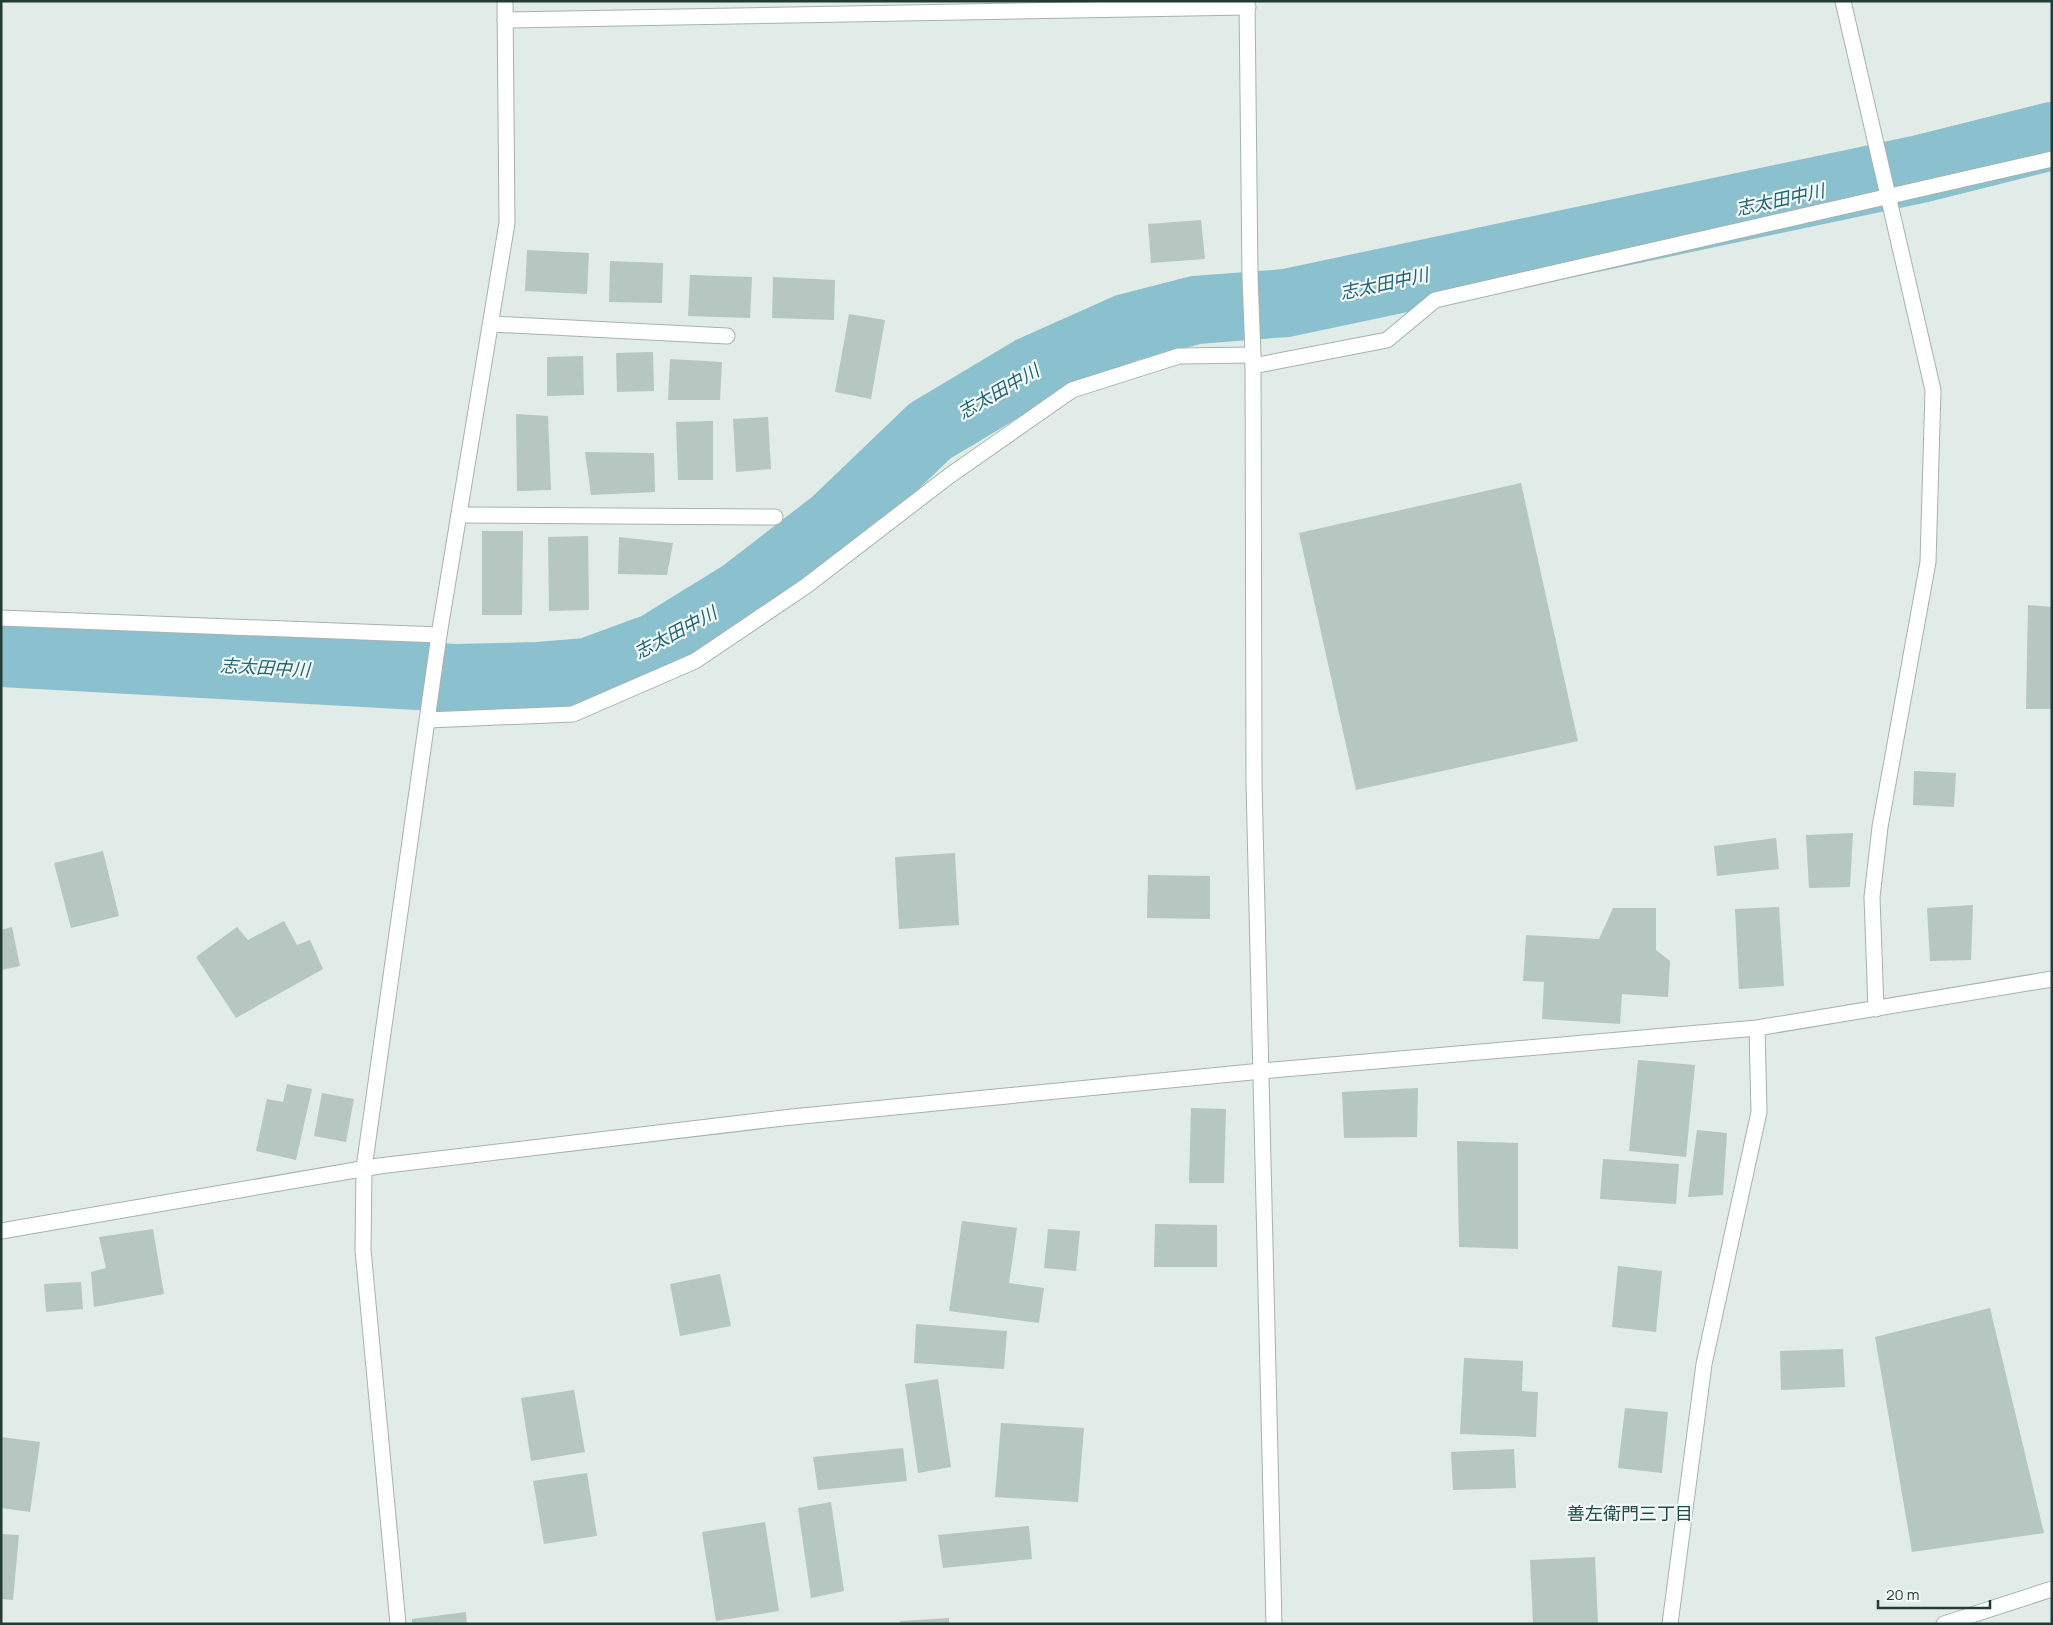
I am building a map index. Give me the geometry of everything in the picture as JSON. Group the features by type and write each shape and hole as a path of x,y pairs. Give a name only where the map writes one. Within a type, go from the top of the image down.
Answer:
{"street":[{"path":"398,1624 363,1250 364,1168 439,635 492,324 507,223 505,1"},
{"path":"1843,1 1933,390 1928,562 1880,827 1872,897 1876,1008"},
{"path":"505,20 1248,4 1250,276 1253,335 1254,783 1274,1624"},
{"path":"429,713 573,714 695,662 806,586 949,476 1072,390 1179,356 1253,361 1387,340 1435,300 2052,160"},
{"path":"492,324 727,336"},
{"path":"459,514 775,518"},
{"path":"1,618 439,635"},
{"path":"1,1231 364,1168 792,1117 1262,1071 1757,1028 2052,979"},
{"path":"1670,1624 1704,1364 1760,1112 1757,1028"},
{"path":"1944,1624 2052,1589"}],"building":[{"path":"1201,220 1205,259 1151,263 1148,224"},
{"path":"527,250 589,253 587,294 525,291"},
{"path":"610,261 663,263 662,303 609,302"},
{"path":"690,275 752,277 750,318 688,316"},
{"path":"773,277 835,280 834,320 772,318"},
{"path":"849,314 885,320 871,399 835,392"},
{"path":"653,352 654,391 617,392 616,353"},
{"path":"583,356 584,395 547,396 547,357"},
{"path":"670,359 722,362 720,400 668,400"},
{"path":"516,414 548,416 551,490 517,491"},
{"path":"768,417 771,469 736,472 733,419"},
{"path":"713,421 713,480 678,480 676,422"},
{"path":"585,452 654,453 655,492 591,495"},
{"path":"1521,483 1578,741 1356,790 1299,533"},
{"path":"482,531 523,531 522,615 482,615"},
{"path":"588,536 589,610 549,611 548,537"},
{"path":"619,537 673,543 667,575 618,574"},
{"path":"2028,605 2052,607 2052,709 2026,709"},
{"path":"1914,771 1956,773 1954,807 1913,805"},
{"path":"1853,833 1850,887 1809,888 1806,835"},
{"path":"1776,838 1779,869 1717,876 1714,846"},
{"path":"103,851 119,916 71,928 54,863"},
{"path":"955,853 959,925 899,929 895,857"},
{"path":"1148,875 1210,876 1210,919 1147,918"},
{"path":"1973,905 1971,960 1930,961 1927,908"},
{"path":"1779,907 1784,986 1739,989 1735,909"},
{"path":"1613,908 1656,908 1656,950 1670,961 1668,997 1622,994 1620,1024 1542,1019 1544,982 1523,981 1526,935 1599,939"},
{"path":"284,921 297,945 310,940 323,969 236,1018 196,957 237,927 248,940"},
{"path":"12,927 20,966 1,970 1,930"},
{"path":"1638,1060 1695,1065 1686,1157 1629,1151"},
{"path":"287,1084 312,1089 296,1160 256,1151 267,1099 283,1102"},
{"path":"1418,1088 1417,1137 1344,1138 1342,1092"},
{"path":"322,1093 354,1099 346,1142 314,1136"},
{"path":"1191,1108 1226,1109 1224,1183 1189,1183"},
{"path":"1697,1130 1727,1133 1723,1195 1688,1197"},
{"path":"1457,1141 1518,1143 1518,1249 1459,1247"},
{"path":"1603,1159 1679,1164 1676,1204 1600,1199"},
{"path":"962,1221 1017,1228 1009,1283 1044,1288 1039,1323 949,1311"},
{"path":"1155,1224 1217,1225 1217,1267 1154,1267"},
{"path":"153,1229 164,1294 94,1307 91,1272 106,1268 99,1237"},
{"path":"1048,1229 1080,1231 1076,1271 1044,1268"},
{"path":"1618,1266 1662,1271 1656,1332 1612,1327"},
{"path":"720,1274 731,1326 680,1336 670,1284"},
{"path":"81,1282 83,1309 46,1312 44,1284"},
{"path":"1990,1308 2044,1533 1912,1552 1875,1337"},
{"path":"916,1324 1007,1331 1004,1369 914,1363"},
{"path":"1843,1349 1845,1387 1781,1390 1780,1351"},
{"path":"1464,1358 1523,1361 1522,1391 1538,1392 1536,1437 1460,1434"},
{"path":"938,1379 951,1467 918,1473 905,1384"},
{"path":"574,1390 585,1452 531,1461 521,1398"},
{"path":"1625,1408 1668,1412 1662,1473 1618,1468"},
{"path":"1001,1423 1084,1428 1078,1502 995,1497"},
{"path":"1,1437 40,1442 30,1512 1,1508"},
{"path":"903,1448 907,1481 818,1490 813,1457"},
{"path":"1514,1449 1516,1488 1453,1490 1451,1452"},
{"path":"587,1473 597,1536 544,1544 533,1481"},
{"path":"831,1502 844,1591 811,1598 798,1508"},
{"path":"765,1522 779,1611 716,1621 702,1532"},
{"path":"1029,1526 1032,1559 943,1568 938,1535"},
{"path":"1,1534 19,1535 13,1600 1,1599"},
{"path":"1595,1557 1598,1624 1533,1624 1530,1560"},
{"path":"466,1612 467,1624 412,1624 412,1619"},
{"path":"949,1618 949,1624 900,1624 900,1621"}],"waterway":[{"name":"志太田中川","path":"1,653 455,678 539,676 588,672 656,647 742,594 834,523 930,431 1032,370 1126,328 1196,310 1286,303 1920,169 2052,136"}],"district":[{"name":"善左衛門三丁目","path":"1630,1513"}]}
